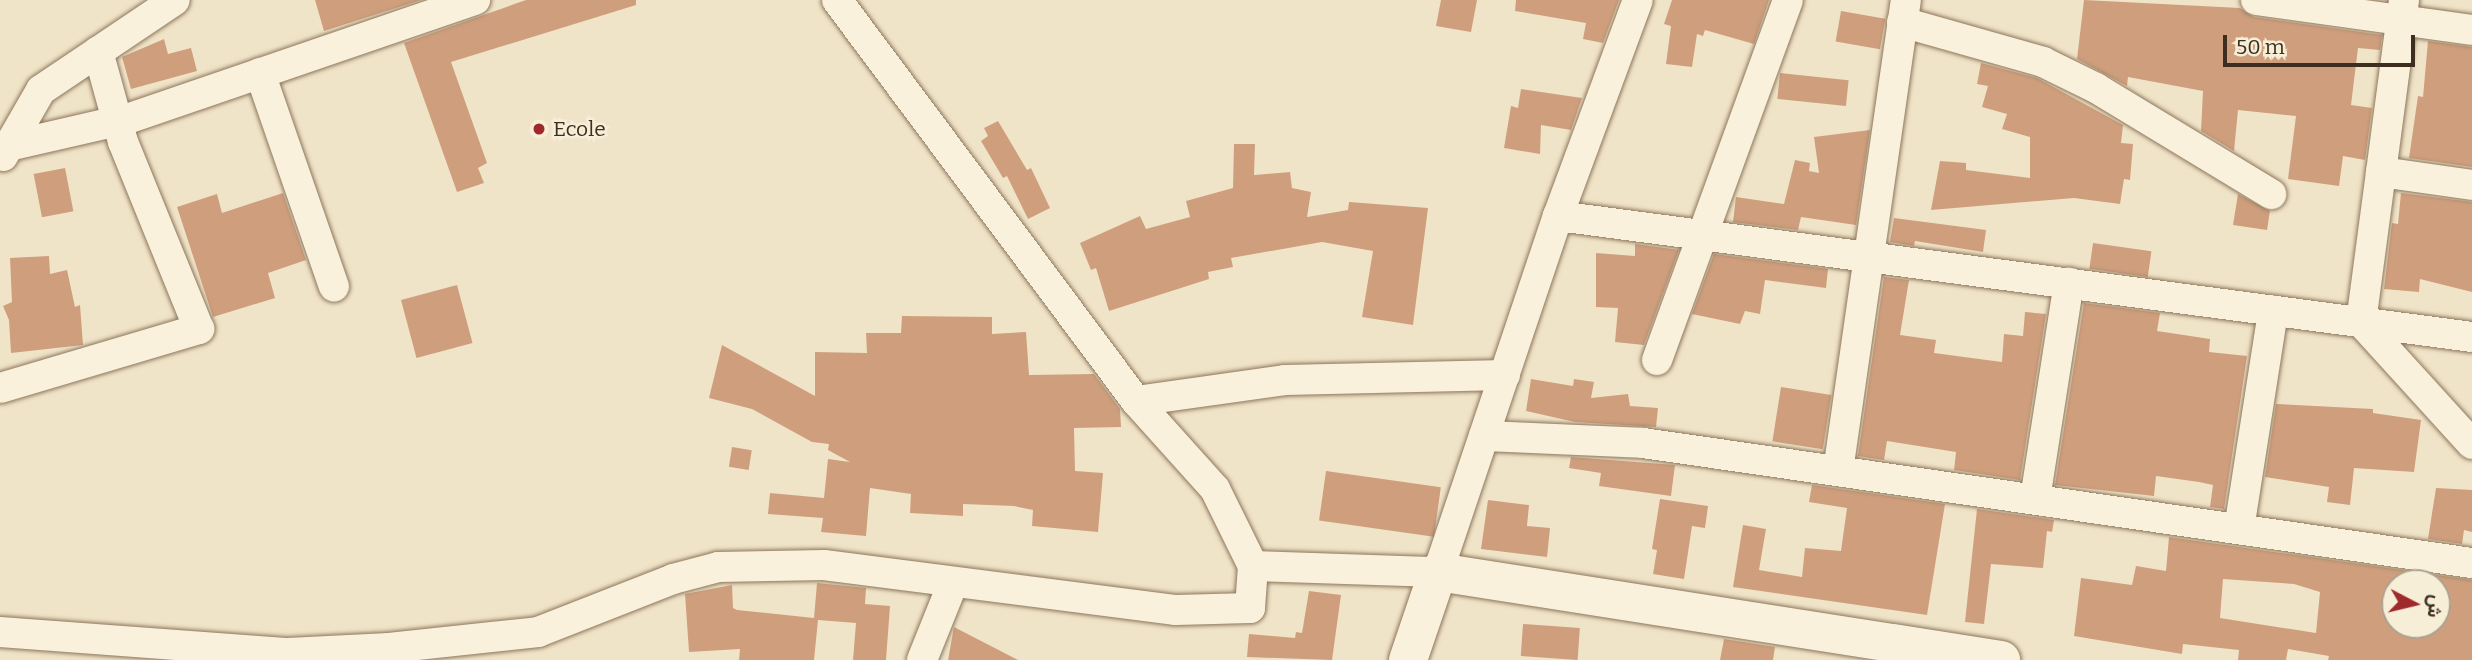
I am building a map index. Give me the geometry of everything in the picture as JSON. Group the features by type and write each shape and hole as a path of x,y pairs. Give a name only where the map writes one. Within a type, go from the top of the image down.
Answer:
{"street":[{"path":"5,154 41,90 175,0"},
{"path":"5,154 117,121 475,0"},
{"path":"0,632 119,651 376,654 538,632 673,579 718,567 824,565 1176,610 1250,608 1253,566 1215,489 1136,401 837,0"},
{"path":"1408,660 1558,216 1638,0"},
{"path":"1657,360 1788,0"},
{"path":"2256,0 2403,10 2472,30"},
{"path":"2403,10 2361,322 2460,436 2472,444"},
{"path":"1838,471 1904,11 2043,62 2096,88 2271,194"},
{"path":"0,388 199,329 117,121 98,51"},
{"path":"260,73 334,287"},
{"path":"2381,172 2472,185"},
{"path":"1558,216 2472,337"},
{"path":"2035,499 2068,283"},
{"path":"2239,529 2273,311"},
{"path":"1136,401 1286,380 1505,375"},
{"path":"1484,436 1643,443 2472,563"},
{"path":"1253,566 1438,572 2001,660"},
{"path":"922,660 953,583"}],"building":[{"path":"315,0 421,0 324,31"},
{"path":"526,0 636,0 636,5 451,62 487,163 478,168 484,183 457,192 404,43"},
{"path":"1441,0 1477,0 1471,32 1436,26"},
{"path":"1516,0 1619,0 1603,43 1583,39 1586,23 1515,11"},
{"path":"1672,0 1769,0 1754,44 1705,30 1703,36 1697,34 1692,67 1666,64 1671,26 1664,24"},
{"path":"2084,0 2240,8 2254,17 2382,35 2380,50 2358,48 2351,105 2372,108 2365,160 2343,156 2339,186 2288,179 2296,116 2238,110 2234,151 2201,131 2203,91 2128,77 2127,86 2077,59"},
{"path":"1841,11 1885,19 1880,49 1836,42"},
{"path":"164,39 168,54 191,48 197,71 131,89 122,57"},
{"path":"2428,41 2472,47 2472,167 2409,158 2418,96 2423,97"},
{"path":"1981,63 2037,78 2123,125 2121,143 2133,144 2130,180 2124,179 2120,204 2074,198 1931,210 1940,161 1966,163 1966,170 2030,178 2030,137 2002,129 2007,114 1982,107 1988,86 1977,84"},
{"path":"1780,73 1849,80 1846,106 1777,99"},
{"path":"1521,89 1582,98 1571,130 1541,125 1540,154 1504,148 1511,106 1518,108"},
{"path":"998,121 1027,170 1031,168 1050,208 1028,219 1007,176 1003,178 981,141 988,136 984,128"},
{"path":"1870,130 1856,225 1801,217 1798,230 1733,222 1736,197 1784,204 1795,160 1810,163 1809,171 1819,173 1814,137"},
{"path":"1234,144 1255,144 1254,175 1290,172 1292,188 1311,192 1307,217 1348,210 1349,202 1428,208 1413,325 1362,317 1373,251 1322,242 1231,258 1233,267 1208,272 1209,279 1109,311 1096,268 1091,270 1080,243 1140,216 1146,229 1190,217 1186,201 1233,188"},
{"path":"65,168 73,211 42,217 34,174"},
{"path":"283,193 306,260 268,273 275,298 213,317 177,207 217,194 222,213"},
{"path":"2401,193 2472,202 2472,292 2420,279 2419,292 2384,289 2392,223 2398,224"},
{"path":"2238,194 2270,211 2267,230 2233,225"},
{"path":"1894,218 1986,230 1983,252 1915,241 1914,246 1890,242"},
{"path":"2093,243 2151,251 2148,277 2089,269"},
{"path":"1635,244 1679,250 1644,345 1615,342 1618,308 1596,307 1596,253 1635,256"},
{"path":"1714,254 1828,269 1826,288 1765,280 1760,314 1745,311 1740,324 1692,314"},
{"path":"49,256 50,274 67,270 75,307 80,305 83,345 11,353 9,320 3,306 12,302 10,258"},
{"path":"1884,277 1909,280 1900,335 1936,340 1934,353 2002,362 2004,334 2023,336 2025,312 2046,314 2020,480 1954,470 1956,452 1887,441 1884,460 1858,456"},
{"path":"457,285 473,343 417,358 401,300"},
{"path":"2084,303 2160,313 2157,331 2210,339 2209,352 2247,356 2224,509 2210,507 2213,485 2199,482 2156,476 2154,496 2055,485"},
{"path":"902,316 992,317 992,334 1026,332 1029,375 1094,374 1120,409 1121,427 1074,428 1075,471 1103,473 1098,532 1032,526 1033,510 1014,506 963,504 963,516 910,513 911,494 870,488 866,536 821,532 823,518 768,514 770,493 824,498 828,459 850,462 828,450 829,444 812,442 752,409 709,398 722,345 815,396 815,352 867,353 866,333 901,333"},
{"path":"1531,379 1573,386 1574,379 1594,382 1591,398 1628,394 1630,406 1658,408 1656,427 1575,422 1526,411"},
{"path":"1781,387 1831,395 1823,449 1772,441"},
{"path":"2276,404 2373,409 2373,413 2421,420 2414,472 2354,468 2350,505 2327,502 2329,487 2265,477"},
{"path":"732,447 752,450 749,470 729,467"},
{"path":"1571,457 1675,465 1671,496 1599,486 1601,473 1569,468"},
{"path":"1326,471 1441,487 1434,537 1319,521"},
{"path":"1812,485 1945,504 1927,615 1733,587 1743,525 1766,529 1759,570 1802,577 1805,548 1841,551 1847,508 1809,502"},
{"path":"2436,488 2472,490 2472,532 2464,530 2462,544 2428,539"},
{"path":"1660,499 1708,506 1705,528 1692,526 1684,579 1653,574 1657,550 1652,549"},
{"path":"1488,500 1529,505 1527,526 1550,528 1547,557 1481,549"},
{"path":"1977,509 2054,520 2052,532 2047,531 2043,568 1991,564 1984,624 1965,622"},
{"path":"2169,537 2394,569 2381,569 2381,639 2451,639 2451,577 2472,580 2472,660 2328,660 2329,656 2288,649 2286,660 2238,660 2239,650 2183,644 2182,654 2074,636 2081,578 2132,585 2136,566 2166,571","holes":["2223,579 2294,584 2320,592 2316,633 2220,618"]},
{"path":"817,583 866,588 865,604 890,606 886,660 853,660 856,623 818,620 814,660 739,660 740,649 689,652 685,594 732,585 733,608 737,610 814,618"},
{"path":"1309,591 1341,595 1332,660 1247,657 1249,634 1295,638 1296,632 1302,633"},
{"path":"1523,624 1580,628 1578,660 1521,656"},
{"path":"954,627 1018,660 948,660"},
{"path":"1724,639 1775,647 1773,660 1720,660"}],"place":[{"name":"Ecole","path":"539,129"}]}
